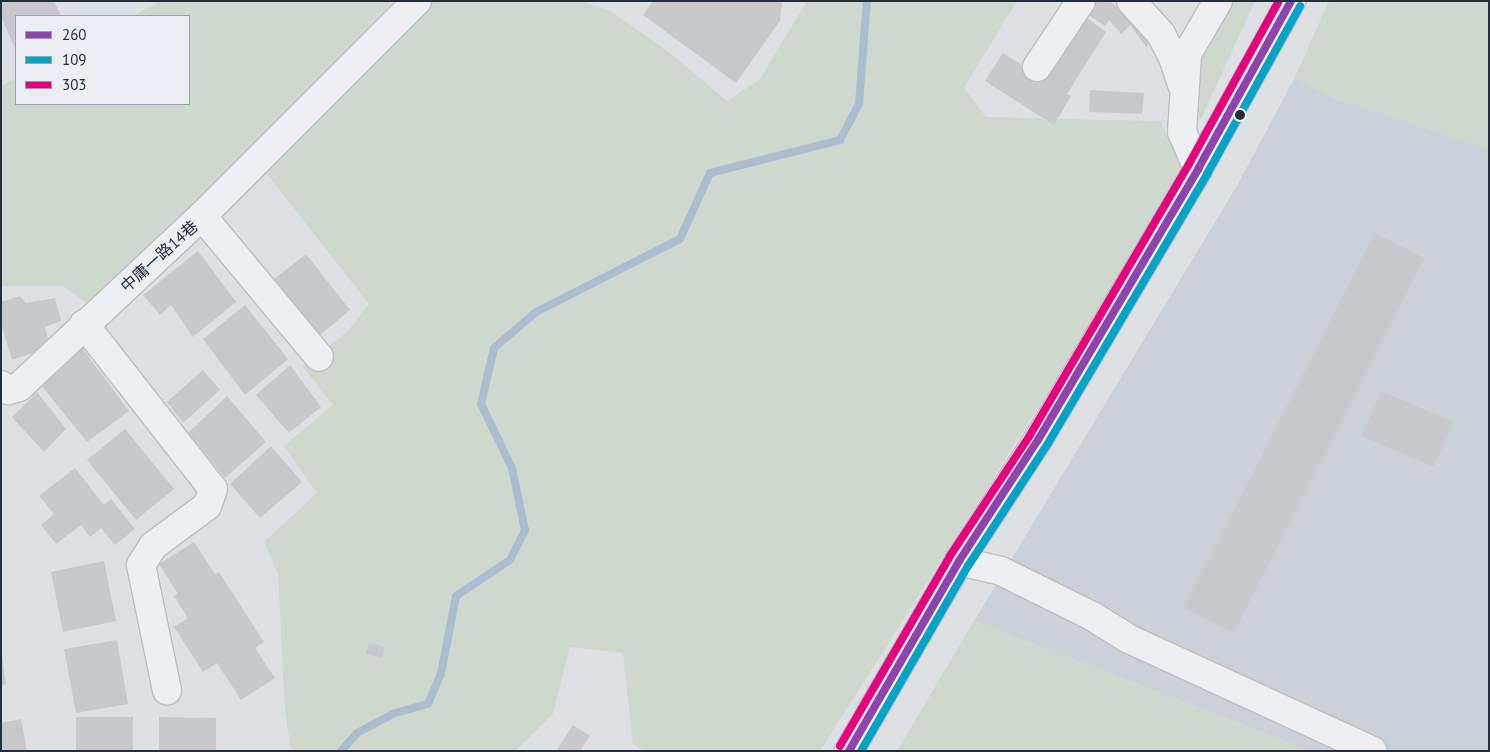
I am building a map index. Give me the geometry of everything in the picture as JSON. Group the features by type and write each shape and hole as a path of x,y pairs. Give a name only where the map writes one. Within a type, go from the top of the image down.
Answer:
{"main road":[{"path":"849,751 958,561 1038,440 1198,168 1292,1"}],"street":[{"path":"202,216 417,1"},
{"path":"1037,67 1081,1"},
{"path":"1131,1 1161,34 1174,60 1184,90"},
{"path":"1198,168 1182,132 1187,54 1218,1"},
{"name":"中庸一路14巷","path":"1,385 8,390 19,387 84,324 202,216 319,357"},
{"path":"84,324 213,489 207,506 153,546 141,565 167,690"},
{"path":"958,561 1001,570 1092,616 1129,639 1373,751"}],"shaded area":[{"path":"161,1 394,1 194,207 89,305 63,286 1,286 1,86 15,79 15,105 190,105 190,15 134,15"},
{"path":"431,1 584,2 612,12 669,52 727,101 760,79 807,1 1017,1 964,88 986,117 1160,121 1184,166 1088,329 820,751 645,751 633,745 623,653 570,647 553,714 516,751 291,751 285,711 278,574 264,542 317,493 284,446 333,405 302,366 347,332 369,304 263,169"},
{"path":"1226,1 1255,1 1201,119 1190,120 1196,54"},
{"path":"1329,1 1489,1 1489,148 1335,99 1294,79"},
{"path":"1294,79 1335,99 1489,148 1489,751 1311,751 974,621 1238,184"},
{"path":"974,621 1311,751 897,751"}],"building":[{"path":"1,1 54,1 61,15 15,15 15,49 1,16"},
{"path":"653,1 782,1 780,21 736,83 643,15"},
{"path":"1092,1 1110,1 1117,7 1123,1 1157,38 1146,47 1130,25 1121,34 1109,20 1105,26 1085,13"},
{"path":"1083,15 1106,32 1067,94 1071,96 1054,125 985,81 1003,53 1043,78"},
{"path":"1090,90 1144,93 1142,114 1089,112"},
{"path":"1375,233 1424,258 1234,633 1184,608"},
{"path":"198,251 236,302 193,337 171,305 160,315 143,295"},
{"path":"306,254 350,310 313,341 268,284"},
{"path":"20,296 26,303 55,298 61,321 45,327 50,347 12,360 1,324 1,302"},
{"path":"245,305 288,359 245,395 203,339"},
{"path":"80,345 129,411 87,442 41,385"},
{"path":"290,365 321,407 289,433 256,395"},
{"path":"203,370 220,390 183,423 167,402"},
{"path":"1381,391 1453,422 1434,467 1362,436"},
{"path":"37,392 66,429 44,452 12,417"},
{"path":"227,396 266,442 225,478 188,433"},
{"path":"125,429 174,489 136,520 87,460"},
{"path":"271,446 302,482 260,518 230,484"},
{"path":"75,468 104,505 111,499 135,529 115,545 101,528 90,537 81,525 56,544 41,525 54,514 39,496"},
{"path":"194,542 215,574 219,572 264,642 255,648 275,678 241,700 217,663 203,672 174,627 188,618 174,596 178,594 159,564"},
{"path":"104,561 116,621 63,632 51,572"},
{"path":"117,640 128,704 76,713 64,649"},
{"path":"369,643 385,647 382,658 366,654"},
{"path":"1,649 6,684 1,685"},
{"path":"76,717 133,717 133,751 76,751"},
{"path":"159,717 216,718 216,751 159,751"},
{"path":"21,719 27,751 1,751 1,723"},
{"path":"573,725 590,736 580,751 556,751"}],"waterway":[{"path":"341,751 357,733 392,714 428,704 441,674 456,596 510,560 525,530 512,468 481,404 494,348 536,312 680,239 710,173 840,140 859,104 867,1"}],"transit line":[{"name":"303","path":"840,746 950,556 1030,435 1189,164 1279,1"},
{"name":"260","path":"849,751 959,561 1038,440 1198,169 1291,1"},
{"name":"109","path":"861,751 968,566 1047,445 1207,174 1300,6"}]}
